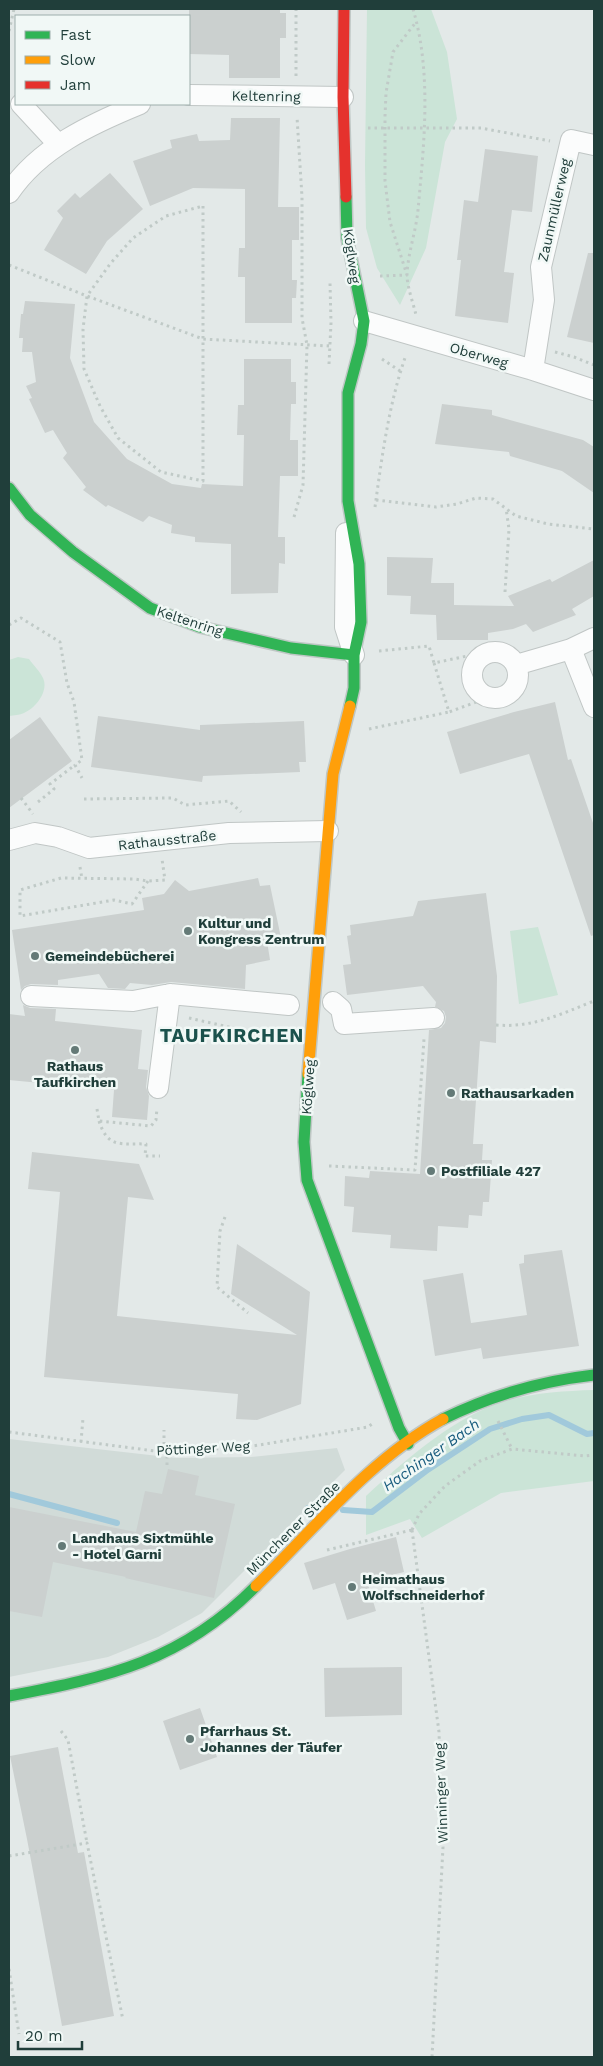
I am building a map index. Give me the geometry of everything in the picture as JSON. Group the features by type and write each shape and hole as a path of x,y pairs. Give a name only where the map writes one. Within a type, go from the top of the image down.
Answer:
{"street":[{"name":"Köglweg","path":"344,9 343,97 347,238 364,321 361,344 348,393 348,501 344,560 345,627 363,653 333,774 312,1018 304,1142 305,1165 310,1191 392,1410 408,1444"},
{"name":"Keltenring","path":"190,95 343,97"},
{"path":"21,105 58,144"},
{"path":"9,193 34,164 58,144 108,117 138,105"},
{"path":"571,140 594,145"},
{"name":"Zaunmüllerweg","path":"532,370 544,300 541,267 571,140"},
{"name":"Oberweg","path":"364,321 594,390"},
{"name":"Keltenring","path":"9,488 30,515 96,570 150,608 200,627 291,648 363,653"},
{"path":"516,665 572,650 594,638"},
{"path":"572,650 594,707"},
{"path":"491,652 506,654 516,665 518,672 515,686 504,696 490,698 474,685 472,672 478,659 491,652"},
{"name":"Rathausstraße","path":"9,840 35,833 58,837 89,848 229,833 328,831"},
{"path":"31,996 133,1001 172,1008 289,1005"},
{"path":"332,1002 341,1009 344,1024 430,1018"},
{"path":"157,1097 172,1008"},
{"name":"Münchener Straße","path":"9,1696 52,1688 110,1673 166,1653 204,1632 240,1602 366,1476 438,1422 485,1400 536,1383 558,1378 594,1375"}],"path":[{"path":"9,31 14,9"},
{"path":"294,517 303,485 307,345 302,318 302,197 296,96 296,9"},
{"path":"407,275 418,212 424,128 424,76 413,9"},
{"path":"416,21 393,52 386,93 385,127 385,181 390,222 407,275 416,315"},
{"path":"344,142 360,142 361,129 385,127 480,128 553,141 571,140"},
{"path":"203,206 204,339 203,481 161,472 118,438 100,406 84,369 83,330 87,296 110,264 133,238 166,216 203,206"},
{"path":"9,265 204,339 329,346"},
{"path":"376,500 436,507 476,498 493,499 516,516 548,524 594,529"},
{"path":"505,592 510,529 506,508"},
{"path":"9,625 21,618 60,642 67,683 74,702 82,760 50,784 54,789 38,802"},
{"path":"363,653 429,646 449,712"},
{"path":"434,663 467,656 478,659"},
{"path":"344,728 370,730 449,712 490,698"},
{"path":"75,765 82,778"},
{"path":"84,798 173,798 185,805 228,801 242,812"},
{"path":"148,882 132,904 114,900 20,916 20,890 61,878 134,879 148,882 164,880 162,860"},
{"path":"82,864 80,867 82,879"},
{"path":"496,1025 543,1022 594,1001"},
{"path":"172,1008 287,1039"},
{"path":"305,1165 415,1170 430,1018"},
{"path":"99,1121 151,1126 156,1120 157,1097"},
{"path":"97,1108 104,1135 115,1143 146,1144 145,1156 160,1156"},
{"path":"225,1217 220,1231 217,1287 248,1313"},
{"name":"Pöttinger Weg","path":"9,1432 166,1451 202,1450 253,1446 368,1427 392,1410"},
{"path":"81,1442 83,1418"},
{"path":"496,1418 512,1450"},
{"path":"164,1430 167,1465"},
{"path":"323,1550 412,1530 419,1514 445,1486 480,1461 512,1450 585,1456 594,1455"},
{"name":"Winninger Weg","path":"412,1530 440,1741 443,1847 432,2057"},
{"path":"61,1731 68,1740 123,2020"},
{"path":"9,1856 87,1843"},
{"path":"9,1969 19,2034"}],"shaded area":[{"path":"9,1439 176,1458 251,1457 337,1448 345,1470 202,1613 158,1637 108,1657 9,1677"}],"green space":[{"path":"367,9 431,9 447,52 457,119 445,142 426,248 400,305 377,268 366,228"},
{"path":"18,657 29,659 42,675 44,688 37,703 29,711 9,716 9,660"},
{"path":"538,927 558,995 519,1004 510,931"},
{"path":"594,1390 594,1481 501,1493 422,1538 410,1519 366,1535 366,1496 427,1444 461,1421 496,1404 520,1397 545,1393"}],"building":[{"path":"189,9 280,9 280,13 286,13 286,38 280,38 280,78 229,78 229,55 190,54"},
{"path":"231,118 280,118 278,207 299,207 299,240 292,240 292,280 297,280 296,298 292,298 292,323 245,323 245,277 238,277 239,248 245,248 245,189 193,188 150,206 133,161 172,148 170,140 197,134 199,141 230,140"},
{"path":"485,149 538,156 532,212 512,210 504,272 514,273 508,323 455,316 461,260 457,260 464,200 478,202"},
{"path":"110,173 143,209 107,241 86,274 44,250 63,218 57,211 75,193 80,198"},
{"path":"588,253 594,253 594,343 567,337"},
{"path":"25,301 75,304 70,358 94,422 127,459 172,484 201,488 202,484 243,486 244,435 237,435 238,405 244,405 244,359 291,359 291,382 296,382 296,404 291,404 290,440 298,440 298,476 280,476 278,537 285,537 285,564 279,563 278,593 231,594 231,544 195,542 195,537 171,533 172,525 149,516 143,522 108,505 106,507 83,490 86,487 63,458 67,453 53,430 45,433 29,399 32,398 26,386 36,382 32,352 22,352 23,338 19,338 21,314 23,314"},
{"path":"442,404 492,410 492,415 583,440 594,447 594,493 562,471 510,456 509,452 435,444"},
{"path":"387,557 433,558 431,583 454,583 454,605 514,606 508,596 550,579 552,582 594,560 594,596 572,609 576,615 533,632 526,624 513,629 488,633 488,640 437,640 436,615 410,614 411,596 387,595"},
{"path":"555,702 568,760 571,759 594,826 594,935 591,936 529,754 460,774 447,732"},
{"path":"98,716 200,730 200,725 304,721 306,762 299,762 300,772 203,776 202,782 91,767"},
{"path":"40,717 72,761 9,808 9,740"},
{"path":"258,878 260,886 270,885 281,938 267,941 270,960 246,965 245,989 171,982 152,985 130,983 125,989 108,988 99,974 58,980 58,985 31,984 21,990 12,930 144,910 142,898 164,894 175,880 189,891"},
{"name":"Rathausarkaden","path":"486,893 497,976 496,1043 480,1041 473,1144 483,1144 482,1160 492,1160 489,1202 483,1202 482,1216 469,1215 468,1228 438,1226 437,1251 390,1248 391,1235 352,1232 354,1207 344,1206 345,1176 369,1178 370,1171 420,1174 429,1030 441,1028 445,1023 446,1017 444,1011 435,1007 436,1002 423,986 347,995 343,965 351,964 347,936 351,935 350,925 413,916 418,901"},
{"name":"Rathaus Taufkirchen","path":"23,1005 30,1008 56,1009 55,1021 142,1030 138,1069 148,1070 146,1087 149,1096 147,1120 112,1117 114,1090 9,1080 9,1014 25,1016"},
{"path":"32,1152 139,1164 154,1200 128,1197 117,1316 297,1335 231,1294 237,1244 310,1292 301,1404 257,1420 236,1419 238,1394 44,1377 60,1192 28,1189"},
{"path":"562,1250 579,1346 483,1359 481,1348 435,1356 423,1280 463,1273 471,1323 527,1315 519,1264 524,1263 524,1255"},
{"path":"168,1469 199,1476 195,1495 235,1504 214,1598 53,1562 42,1617 9,1611 9,1507 136,1532 145,1491 162,1494"},
{"name":"Heimathaus Wolfschneiderhof","path":"396,1537 404,1572 367,1581 376,1611 347,1620 335,1583 313,1590 304,1563"},
{"path":"402,1667 402,1715 325,1717 324,1668"},
{"name":"Pfarrhaus St. Johannes der Täufer","path":"200,1708 217,1757 180,1770 163,1721"},
{"path":"58,1747 78,1853 84,1852 114,2016 62,2026 10,1756"}],"waterway":[{"name":"Hachinger Bach","path":"343,1510 372,1512 426,1471 490,1429 522,1419 549,1415 587,1434 594,1433"},
{"name":"Hachinger Bach","path":"9,1494 117,1523"},
{"name":"Hachinger Bach","path":"308,1508 321,1509"}],"traffic: fast":[{"path":"346,197 347,238 364,321 361,344 348,393 348,501 359,564 361,622 354,655 354,688 350,706"},
{"path":"9,488 30,515 73,552 150,608 200,627 291,648 354,655"},
{"path":"308,1074 304,1142 307,1180 399,1428 408,1444"},
{"path":"443,1419 461,1410 517,1390 555,1381 594,1375"},
{"path":"9,1696 112,1673 172,1649 200,1632 228,1611 256,1586"}],"traffic: slow":[{"path":"308,1074 333,774 350,706"},
{"path":"256,1586 367,1474 416,1435 443,1419"}],"traffic: jam":[{"path":"344,9 343,97 346,197"}],"place":[{"name":"Kultur und Kongress Zentrum","path":"188,931"},
{"name":"Gemeindebücherei","path":"35,956"},
{"name":"Rathaus Taufkirchen","path":"75,1050"},
{"name":"Rathausarkaden","path":"451,1093"},
{"name":"Postfiliale 427","path":"431,1171"},
{"name":"Landhaus Sixtmühle - Hotel Garni","path":"62,1546"},
{"name":"Heimathaus Wolfschneiderhof","path":"352,1587"},
{"name":"Pfarrhaus St. Johannes der Täufer","path":"190,1739"}],"district":[{"name":"TAUFKIRCHEN","path":"232,1035"}]}
